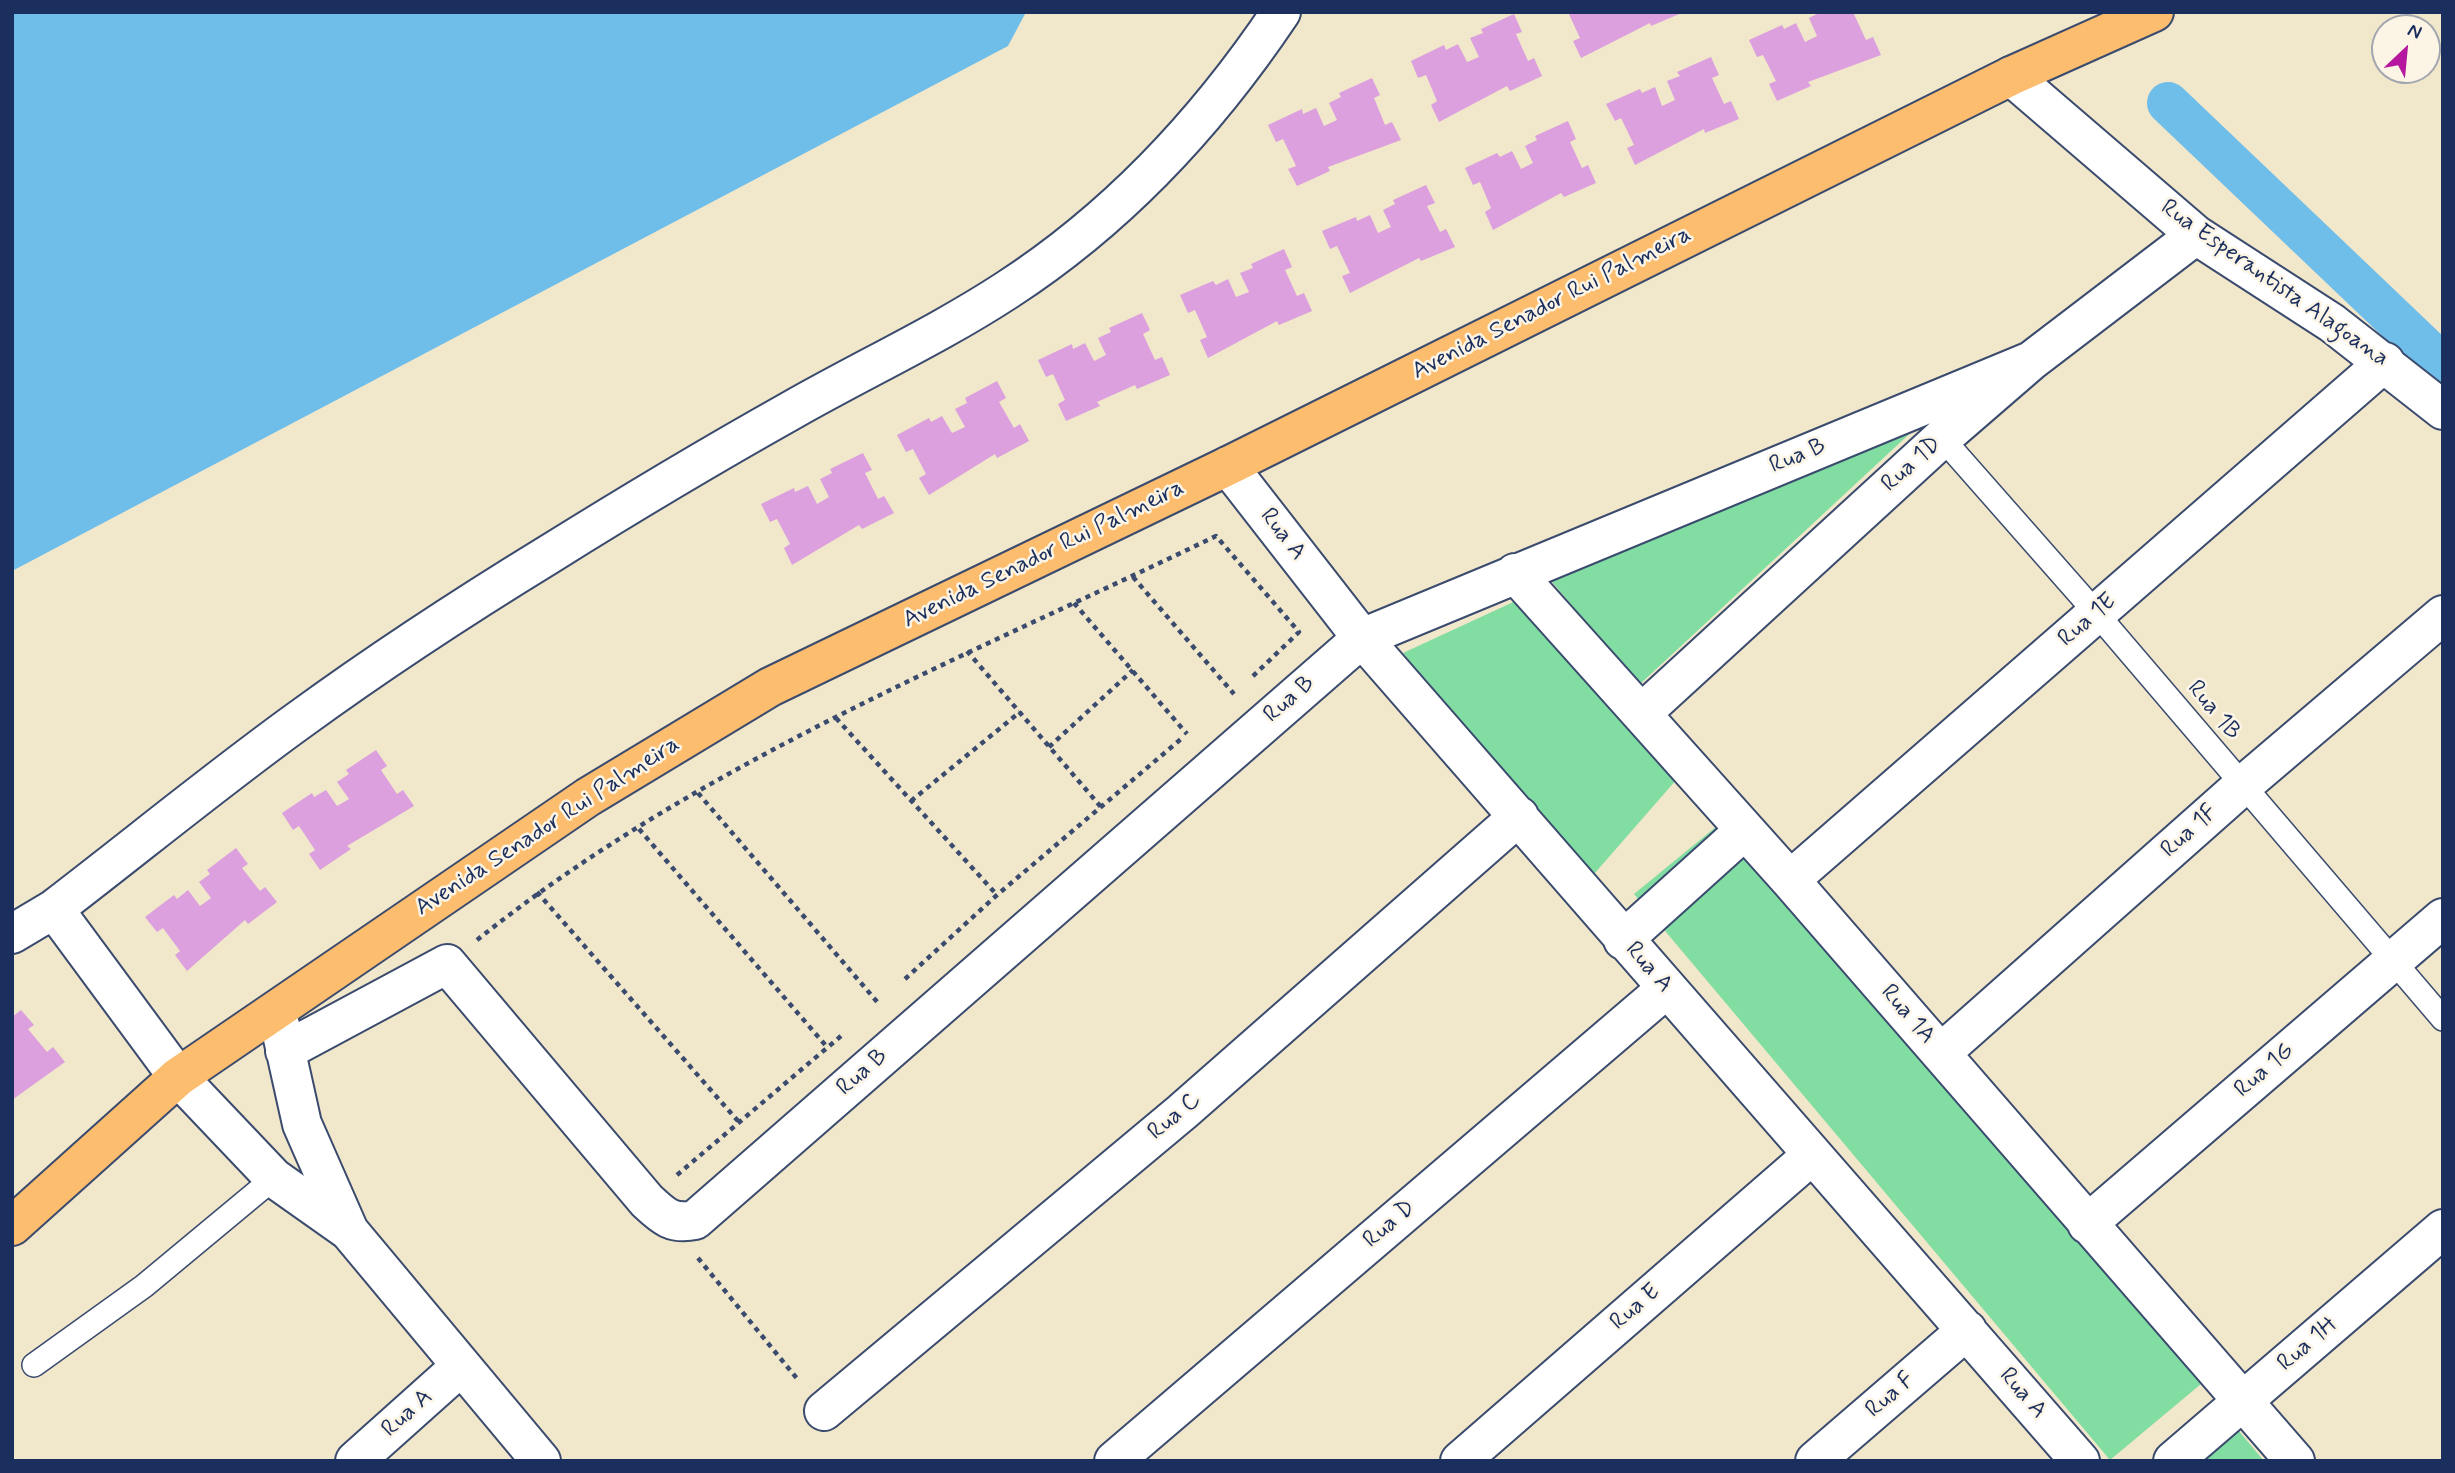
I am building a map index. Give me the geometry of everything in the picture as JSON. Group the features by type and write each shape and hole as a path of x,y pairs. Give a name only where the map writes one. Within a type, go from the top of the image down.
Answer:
{"main road":[{"name":"Avenida Senador Rui Palmeira","path":"12,1226 178,1077 588,797 770,687 1228,466 2011,76 2154,12"}],"street":[{"path":"12,934 54,909 296,722 410,643 644,496 795,408 949,326 1010,289 1067,247 1121,202 1171,153 1239,72 1281,12"},
{"name":"Rua Esperantista Alagoana","path":"2011,76 2196,234 2332,323 2443,410"},
{"name":"Rua 1D","path":"1642,713 1942,438 2031,361 2196,234"},
{"name":"Rua B","path":"657,1210 682,1223 695,1220 1362,638 2031,361"},
{"name":"Rua 1E","path":"1790,880 2385,362"},
{"name":"Rua A","path":"1228,466 1362,638 2080,1461"},
{"name":"Rua 1A","path":"1515,573 1790,880 2295,1461"},
{"name":"Rua 1F","path":"1941,1054 2242,786 2443,615"},
{"name":"Rua C","path":"824,1411 1182,1112 1519,816"},
{"path":"1623,940 1745,830"},
{"path":"54,909 178,1077 274,1178 348,1231 541,1461"},
{"name":"Rua 1G","path":"2087,1224 2443,918"},
{"path":"285,1051 447,964 657,1210"},
{"name":"Rua D","path":"1114,1461 1666,989"},
{"path":"277,1008 302,1124 348,1231"},
{"name":"Rua E","path":"1460,1461 1812,1154"},
{"name":"Rua 1H","path":"2173,1461 2242,1400 2438,1242"},
{"name":"Rua F","path":"1815,1461 1966,1331"},
{"name":"Rua A","path":"355,1461 460,1367"}],"lane":[{"name":"Rua 1B","path":"1942,438 2097,614 2443,1019"},
{"path":"34,1365 144,1286 274,1178"}],"path":[{"path":"447,964 537,892 698,793 967,651 1133,577 1216,536 1299,632 1225,702"},
{"path":"1133,577 1234,694"},
{"path":"1074,603 1187,734"},
{"path":"967,651 1101,807"},
{"path":"1049,747 1133,670"},
{"path":"911,801 1020,712"},
{"path":"836,718 997,895"},
{"path":"899,986 997,895 1197,726"},
{"path":"698,793 879,1004"},
{"path":"639,830 827,1047"},
{"path":"537,892 738,1121"},
{"path":"869,1012 889,995"},
{"path":"824,1411 657,1210 738,1121 848,1030"}],"green space":[{"path":"1919,425 1639,685 1542,570"},
{"path":"1522,598 1677,779 1588,881 1403,653"},
{"path":"1717,826 2201,1384 2110,1460 1634,894"},
{"path":"2233,1424 2264,1461 2194,1461"}],"water":[{"path":"12,12 1026,12 1008,46 12,571"}],"building":[{"path":"1568,12 1684,12 1651,26 1650,23 1581,58 1573,41 1580,38"},
{"path":"1821,12 1853,12 1866,40 1873,37 1881,55 1808,82 1811,86 1777,101 1769,84 1776,81 1763,55 1757,57 1749,40 1782,25 1784,29 1796,23 1805,42 1817,36 1809,18"},
{"path":"1514,14 1522,32 1516,34 1528,61 1534,58 1542,76 1510,91 1507,86 1439,122 1431,105 1437,101 1426,75 1418,78 1411,61 1444,45 1446,50 1458,44 1467,62 1479,57 1470,38 1483,33 1481,29"},
{"path":"1711,57 1719,75 1712,78 1724,104 1731,101 1739,119 1705,133 1704,129 1635,165 1627,148 1634,145 1621,118 1615,121 1606,104 1640,89 1642,93 1655,87 1662,106 1675,100 1667,81 1680,76 1677,72"},
{"path":"1372,78 1380,95 1374,98 1385,125 1392,122 1401,140 1328,167 1330,171 1297,186 1288,169 1296,166 1283,139 1276,142 1268,125 1302,109 1303,114 1316,108 1324,126 1337,120 1329,103 1341,97 1339,93"},
{"path":"1568,121 1576,139 1570,142 1582,168 1588,165 1596,183 1564,197 1561,193 1493,230 1485,212 1491,208 1480,182 1473,185 1465,168 1497,153 1500,157 1512,151 1521,169 1533,163 1525,146 1537,140 1535,136"},
{"path":"1426,185 1435,203 1427,206 1440,232 1446,229 1455,247 1421,261 1419,258 1350,293 1342,276 1350,273 1337,246 1330,249 1322,231 1356,217 1357,221 1370,215 1378,233 1391,227 1383,210 1395,204 1393,200"},
{"path":"1284,249 1292,267 1285,270 1297,296 1304,293 1312,311 1279,325 1277,321 1208,358 1200,340 1207,337 1195,310 1188,313 1180,295 1213,281 1216,285 1228,279 1236,297 1249,292 1240,273 1253,268 1251,264"},
{"path":"1142,313 1150,330 1143,334 1155,360 1162,357 1170,375 1137,389 1135,385 1097,402 1100,406 1066,421 1058,404 1065,400 1053,374 1046,377 1038,360 1072,344 1073,349 1085,343 1094,361 1106,355 1098,338 1111,332 1109,328"},
{"path":"997,381 1006,398 999,402 1014,428 1020,424 1029,441 997,458 995,454 929,495 919,478 926,474 913,449 906,452 897,435 929,418 931,422 942,416 952,433 965,427 955,409 967,403 965,398"},
{"path":"863,453 872,470 865,473 878,499 884,496 894,513 862,529 859,525 792,565 784,548 790,544 777,519 770,522 761,504 794,488 795,492 808,486 817,504 829,497 820,479 832,473 830,469"},
{"path":"376,750 387,766 381,770 397,794 403,790 414,806 347,846 351,849 320,870 309,854 315,850 299,826 293,830 282,813 312,793 314,797 326,790 337,806 349,799 337,782 349,774 346,770"},
{"path":"236,848 248,864 242,868 260,891 265,887 277,902 248,924 245,920 187,971 175,955 180,951 163,928 157,932 145,917 174,895 177,899 188,890 200,906 211,898 199,882 210,874 207,870"},
{"path":"21,1010 34,1025 28,1029 47,1052 53,1047 65,1062 12,1100 12,1017"}],"waterway":[{"path":"2168,103 2443,365"}]}
